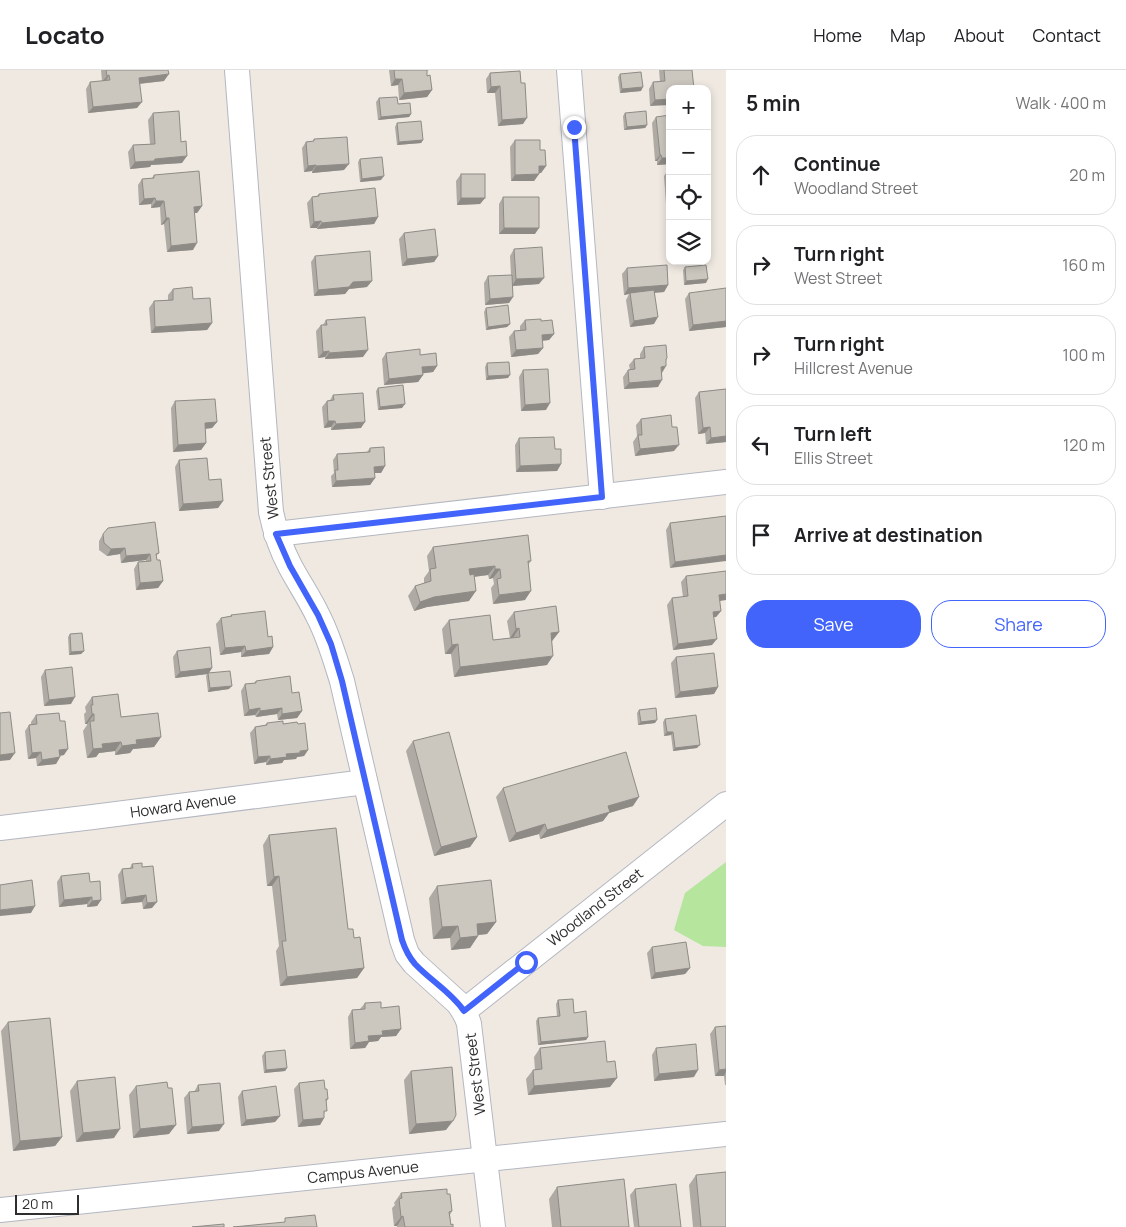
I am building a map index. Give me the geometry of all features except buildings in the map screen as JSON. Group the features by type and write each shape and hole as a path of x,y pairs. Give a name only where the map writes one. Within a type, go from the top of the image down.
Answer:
{"street":[{"name":"West Street","path":"237,70 271,512 276,534 290,566 318,615 331,644 342,681 402,940 414,963 450,995 464,1011 469,1024 493,1227"},
{"path":"570,70 602,497"},
{"path":"276,534 726,482"},
{"name":"Howard Avenue","path":"0,828 366,782"},
{"name":"Woodland Street","path":"464,1011 726,804"},
{"name":"Campus Avenue","path":"0,1210 726,1134"}],"green space":[{"path":"726,862 726,947 703,946 674,930 685,893"}],"route":[{"path":"526,962 464,1011 450,995 414,963 408,954 402,940 342,681 331,644 318,615 290,566 276,534 602,497 574,127"}]}
